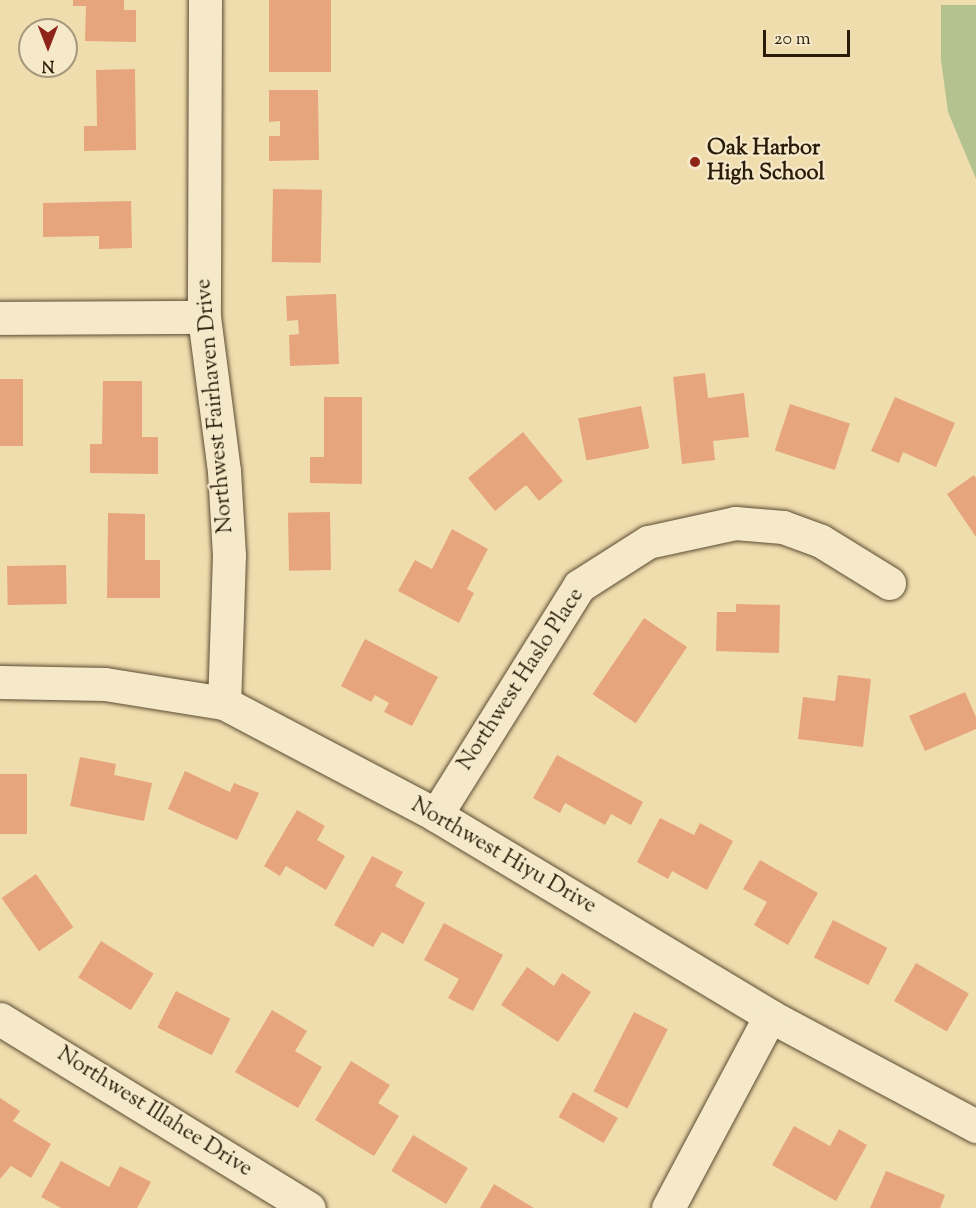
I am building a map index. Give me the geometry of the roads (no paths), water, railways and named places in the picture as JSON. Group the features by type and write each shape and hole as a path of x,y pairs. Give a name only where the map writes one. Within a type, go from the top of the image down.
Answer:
{"street":[{"name":"Northwest Fairhaven Drive","path":"205,0 204,317 224,471 228,543 224,703"},
{"path":"0,318 204,317"},
{"name":"Northwest Haslo Place","path":"436,815 579,586 648,543 735,523 783,527 821,541 889,583"},
{"name":"Northwest Hiyu Drive","path":"0,682 105,684 224,703 436,815 770,1016 976,1126"},
{"path":"668,1208 770,1016"},
{"name":"Northwest Illahee Drive","path":"0,1019 309,1208"}],"place":[{"name":"Oak Harbor High School","path":"695,162"}]}
